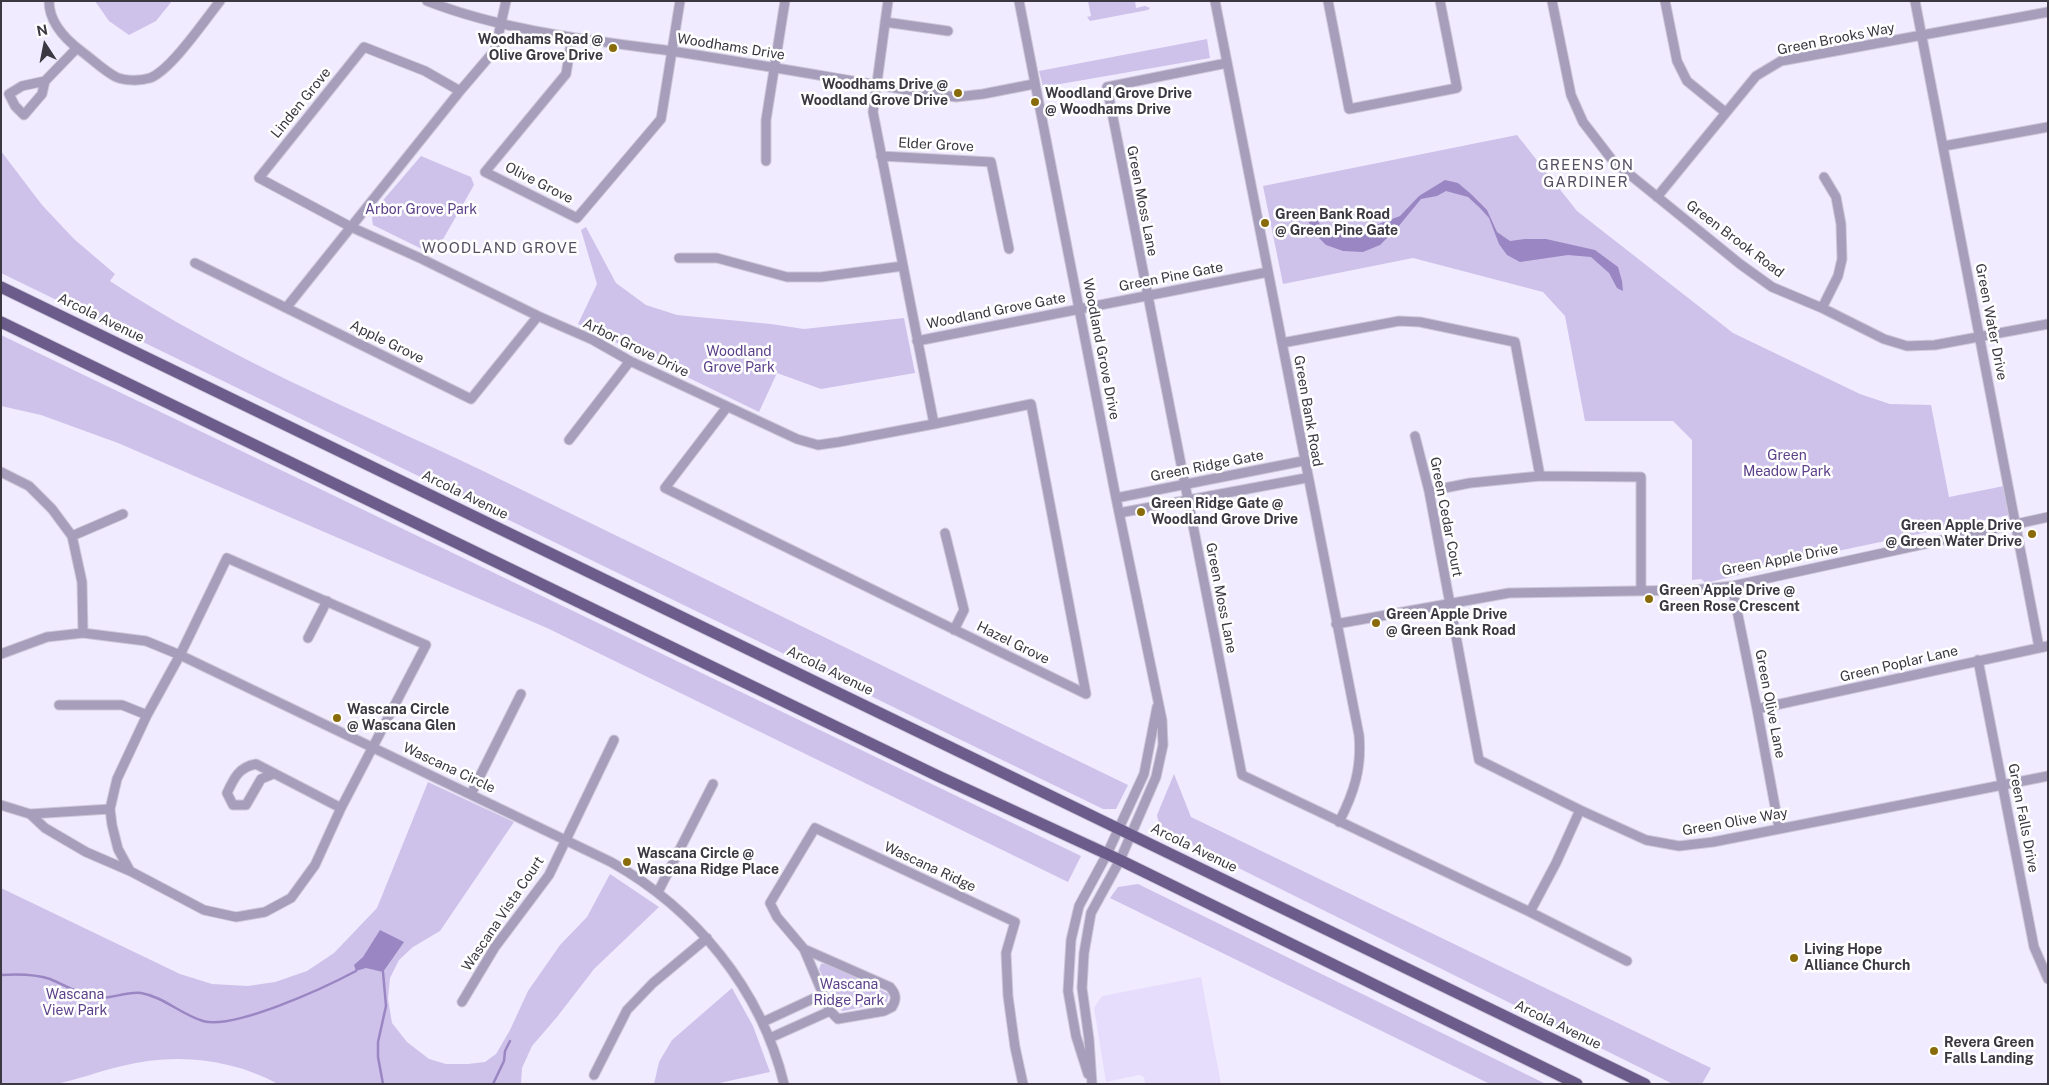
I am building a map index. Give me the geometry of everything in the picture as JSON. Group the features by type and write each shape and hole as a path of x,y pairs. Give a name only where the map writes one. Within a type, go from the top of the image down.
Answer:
{"main road":[{"name":"Arcola Avenue","path":"1,286 1645,1084"},
{"path":"1,322 932,773 1120,860 1577,1084"}],"street":[{"path":"49,1 52,19 62,34 77,48 116,77 132,80 150,78 164,68 194,35 220,1"},
{"name":"Woodhams Drive","path":"427,1 449,10 499,23 572,38 673,52 956,97 1034,84"},
{"path":"286,308 495,50 499,23 506,1"},
{"path":"673,52 680,1"},
{"path":"766,161 766,120 785,1"},
{"path":"888,1 873,112 934,424"},
{"name":"Woodland Grove Drive","path":"1019,1 1158,703 1163,745 1156,777 1132,834 1092,913 1084,953 1082,988 1089,1038 1092,1084"},
{"name":"Green Bank Road","path":"1215,1 1282,343 1306,478 1359,735 1360,751 1357,780 1352,796 1339,822"},
{"path":"1328,1 1349,109 1457,88 1440,1"},
{"name":"Green Brook Road","path":"1552,1 1571,95 1583,122 1613,161 1740,264 1772,287 1822,308 1884,340 1907,346 1935,345 2048,324"},
{"path":"1665,1 1677,61 1687,81 1725,112"},
{"name":"Green Water Drive","path":"1915,1 2016,525 2044,647"},
{"name":"Green Brooks Way","path":"1657,197 1756,76 1781,61 2048,12"},
{"path":"885,22 948,31"},
{"name":"Olive Grove","path":"572,38 566,74 484,172 578,218 661,119 673,52"},
{"name":"Linden Grove","path":"351,227 259,178 364,47 425,71 460,91"},
{"path":"45,81 77,48"},
{"name":"Green Moss Lane","path":"1226,63 1107,87 1242,775 1530,912 1627,961"},
{"path":"1944,146 2048,127"},
{"name":"Elder Grove","path":"881,156 991,162 1008,249"},
{"path":"1822,308 1838,276 1842,259 1841,224 1836,197 1824,177"},
{"name":"Arbor Grove Drive","path":"351,227 422,259 538,316 593,340 630,360 796,439 818,445 934,424"},
{"path":"679,258 717,258 787,277 821,277 903,266"},
{"name":"Apple Grove","path":"195,262 471,398 538,316"},
{"name":"Green Pine Gate","path":"1080,308 1268,272"},
{"name":"Woodland Grove Gate","path":"918,341 1080,308"},
{"path":"1282,343 1398,321 1420,322 1515,342 1540,476"},
{"path":"569,440 630,360"},
{"name":"Hazel Grove","path":"727,407 665,488 1086,694 1032,404 934,424"},
{"name":"Green Cedar Court","path":"1415,436 1428,491 1449,604"},
{"name":"Green Ridge Gate","path":"1116,498 1303,461"},
{"path":"1,472 28,486 52,509 72,536 82,582 82,633"},
{"path":"1428,491 1470,483 1540,476 1640,477 1641,591"},
{"path":"1119,513 1306,478"},
{"path":"72,536 123,514"},
{"name":"Green Apple Drive","path":"1336,624 1509,593 1694,590 1732,586 2048,517"},
{"path":"945,533 964,610 954,630"},
{"path":"30,814 45,828 86,852 130,871 204,910 236,917 265,912 291,898 315,864 341,808 426,645 227,558 180,655 147,714 117,779 110,810 112,825 118,849 130,871"},
{"name":"Green Olive Lane","path":"1732,586 1779,828"},
{"path":"308,638 327,601"},
{"name":"Green Olive Way","path":"1449,604 1479,760 1646,840 1679,846 1713,842 2048,776"},
{"name":"Wascana Circle","path":"1,654 47,637 82,633 146,641 180,655 617,865 658,892 676,907 707,938 730,968 763,1022 784,1084"},
{"name":"Green Poplar Lane","path":"1757,709 2044,647"},
{"name":"Green Falls Drive","path":"1978,660 2034,947 2048,979"},
{"path":"471,794 521,694"},
{"name":"Woodland Grove Drive","path":"1092,1084 1076,1036 1068,992 1071,940 1079,906 1144,774 1158,703"},
{"path":"59,705 122,705 147,714"},
{"name":"Wascana Vista Court","path":"462,1002 495,948 549,875 614,740"},
{"path":"273,774 261,779 246,804 233,804 227,793 234,777 245,766 256,764 341,808"},
{"path":"658,892 713,784"},
{"path":"1,805 30,814 110,810"},
{"path":"1530,912 1556,863 1580,810"},
{"name":"Wascana Ridge","path":"804,949 890,987 895,992 896,1000 892,1007 884,1011 838,1019 830,1011 804,949 777,917 770,904 815,828 1015,922 1006,953 1008,996 1015,1047 1024,1084"},
{"path":"594,1074 627,1010 653,983 707,938"},
{"path":"763,1022 823,994"},
{"path":"770,1038 830,1011"}],"shaded area":[{"path":"1445,180 1458,183 1471,194 1487,210 1497,232 1510,241 1546,239 1595,250 1618,267 1623,291 1617,288 1609,273 1591,257 1568,255 1520,262 1507,255 1499,244 1489,218 1480,208 1468,197 1446,191 1437,196 1421,199 1380,245 1363,252 1343,251 1326,245 1313,232 1305,214 1313,213 1321,226 1331,233 1347,236 1400,216 1419,196"},
{"path":"380,930 404,942 383,972 366,968 356,971 354,965 363,957"},
{"path":"1201,977 1221,1084 1145,1084 1144,1077 1139,1075 1106,1082 1094,1008 1102,996"}],"green space":[{"path":"95,1 172,1 156,21 129,35 109,21"},
{"path":"1088,1 1135,1 1136,8 1145,6 1150,8 1148,10 1090,21 1087,17 1091,16"},
{"path":"1207,39 1210,58 1043,87 1039,71"},
{"name":"Green Meadow Park","path":"1517,135 1577,211 1733,333 1860,394 1890,404 1931,405 1949,497 2004,486 2009,515 1752,569 1747,573 1706,583 1701,579 1692,580 1692,440 1673,421 1585,421 1565,316 1543,292 1413,258 1283,284 1263,186"},
{"path":"1,151 42,205 74,239 115,274 110,281 154,309 199,335 292,382 481,470 1128,785 1116,809 1103,809 1,273"},
{"name":"Arbor Grove Park","path":"421,156 471,177 474,185 434,255 373,225 372,219 373,212"},
{"name":"Woodland Grove Park","path":"586,227 616,283 646,305 677,315 804,329 904,318 915,373 821,389 777,373 759,412 578,324 597,284 581,230"},
{"path":"1,335 1081,856 1068,882 547,628 118,443 41,415 1,406"},
{"path":"1174,774 1191,817 1711,1068 1702,1084 1673,1084 1160,829 1157,815"},
{"name":"Wascana View Park","path":"428,782 514,822 440,931 413,947 399,960 390,978 388,999 392,1023 407,1042 429,1059 446,1064 468,1064 485,1062 496,1054 510,1030 528,991 560,945 587,917 610,874 659,907 594,969 532,1046 522,1068 521,1084 278,1084 241,1068 202,1060 182,1059 142,1062 55,1084 1,1084 1,888 180,974 212,984 248,986 275,982 307,971 334,953 377,908"},
{"path":"1138,884 1546,1084 1490,1084 1110,898 1118,887"},
{"name":"Wascana Ridge Park","path":"826,963 889,994 887,1002 843,1011 839,1009 819,969 821,964"},
{"path":"732,988 753,1026 770,1072 715,1084 654,1084 659,1062 672,1040"}],"waterway":[{"path":"1,975 13,974 44,977 81,993 98,998 141,993 157,998 195,1018 203,1021 217,1022 236,1019 280,1005 324,987 356,971"},
{"path":"383,972 386,1006 378,1042 378,1057 383,1084"},
{"path":"493,1084 504,1061 505,1051 510,1041"}],"place":[{"name":"Woodhams Road @ Olive Grove Drive","path":"613,48"},
{"name":"Woodhams Drive @ Woodland Grove Drive","path":"958,93"},
{"name":"Woodland Grove Drive @ Woodhams Drive","path":"1035,102"},
{"name":"Green Bank Road @ Green Pine Gate","path":"1265,223"},
{"name":"Green Ridge Gate @ Woodland Grove Drive","path":"1141,512"},
{"name":"Green Apple Drive @ Green Water Drive","path":"2032,534"},
{"name":"Green Apple Drive @ Green Rose Crescent","path":"1649,599"},
{"name":"Green Apple Drive @ Green Bank Road","path":"1376,623"},
{"name":"Wascana Circle @ Wascana Glen","path":"337,718"},
{"name":"Wascana Circle @ Wascana Ridge Place","path":"627,862"},
{"name":"Living Hope Alliance Church","path":"1794,958"},
{"name":"Revera Green Falls Landing","path":"1934,1051"}],"district":[{"name":"GREENS ON GARDINER","path":"1586,174"},
{"name":"WOODLAND GROVE","path":"500,248"}]}
